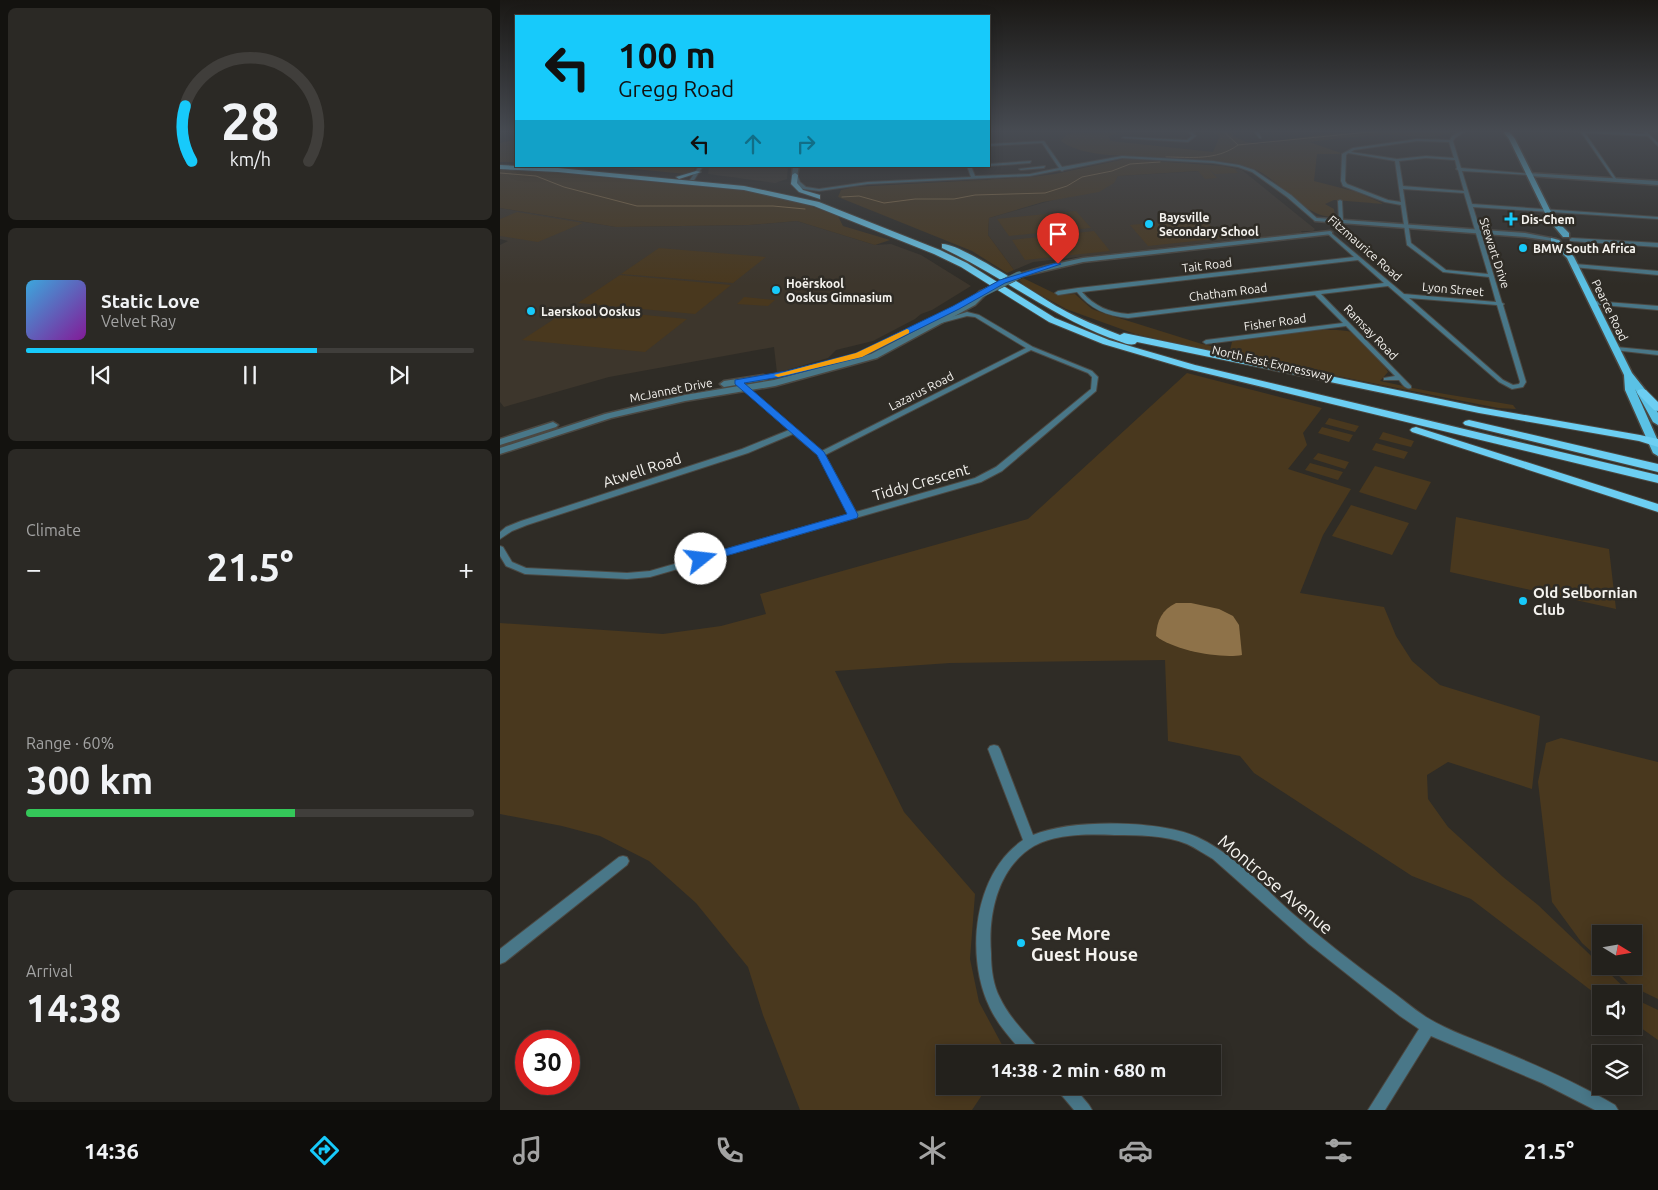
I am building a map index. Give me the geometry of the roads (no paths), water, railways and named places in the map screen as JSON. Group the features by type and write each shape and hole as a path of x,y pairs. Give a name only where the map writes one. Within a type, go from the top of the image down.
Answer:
{"highway":[{"path":"679,182 732,187"},
{"path":"696,182 732,187"},
{"path":"729,182 761,185 828,202"},
{"path":"793,182 799,189 828,202"},
{"name":"North East Expressway","path":"732,187 816,204 910,241 964,265 1034,310 1078,332 1137,352 1192,367 1658,479"},
{"name":"North East Expressway","path":"828,202 963,254 1057,311 1111,334 1148,346 1658,468"},
{"path":"1111,334 1479,410 1627,436 1656,446"},
{"path":"1192,367 1205,374 1359,413 1444,438 1658,508"},
{"path":"1642,392 1658,408"},
{"path":"1627,436 1642,436 1646,432 1646,428"},
{"path":"1613,493 1658,516"}],"main road":[{"path":"1534,182 1552,219 1570,238"},
{"path":"1552,219 1549,222 1553,229 1552,237 1570,238"},
{"name":"Pearce Road","path":"1552,237 1570,257 1628,374 1642,392 1658,422"},
{"path":"1570,238 1569,243 1572,252 1570,257"},
{"name":"Pearce Road","path":"1628,374 1630,390 1656,446"}],"street":[{"name":"Fitzmaurice Road","path":"797,182 809,190 914,182"},
{"name":"Fitzmaurice Road","path":"1268,182 1317,220 1358,258 1501,381 1512,387 1521,386 1523,382 1517,361"},
{"path":"1343,182 1345,185 1387,201 1403,204"},
{"path":"1400,182 1411,246 1442,270 1492,276"},
{"name":"Stewart Drive","path":"1462,182 1517,361"},
{"path":"1656,182 1658,188"},
{"path":"1401,187 1465,192"},
{"path":"1340,201 1341,221"},
{"path":"1469,205 1658,218"},
{"path":"1317,220 1552,237"},
{"path":"983,293 1002,282 1048,266 1083,260 1330,233"},
{"path":"1570,238 1658,245"},
{"name":"Tait Road","path":"1058,293 1358,258"},
{"path":"1575,266 1658,273"},
{"name":"Chatham Road","path":"1078,290 1090,305 1123,316 1389,284"},
{"name":"McJannet Drive","path":"938,319 957,312 983,293"},
{"name":"McJannet Drive","path":"500,442 593,413 663,396 874,356 983,293"},
{"name":"Ramsay Road","path":"1317,293 1409,387"},
{"name":"Lyon Street","path":"1402,296 1501,304"},
{"path":"1593,303 1658,308"},
{"name":"Tiddy Crescent","path":"500,549 509,564 525,571 638,576 650,574 935,493 985,476 999,469 1094,390 1095,376 1090,372 1031,348 977,316 967,314 938,319"},
{"name":"Fisher Road","path":"1206,342 1347,324"},
{"path":"1221,340 1227,346"},
{"name":"Lazarus Road","path":"821,454 1031,348"},
{"path":"1616,349 1658,353"},
{"name":"McJannet Drive","path":"500,450 608,416 685,398 775,383 845,362"},
{"path":"1386,379 1400,378"},
{"path":"738,382 821,454 853,515"},
{"name":"Atwell Road","path":"500,536 524,523 745,451 793,431"},
{"path":"994,749 1030,842"},
{"name":"Montrose Avenue","path":"1027,1045 995,1002 989,987 984,950 984,929 992,888 1007,863 1030,842 1044,836 1098,829 1167,834 1182,837 1199,845 1233,867 1334,958 1428,1026 1582,1093 1610,1110"},
{"path":"500,957 623,860"},
{"path":"1376,1110 1428,1026"},
{"path":"1071,1095 1084,1110"}],"waterway":[{"path":"551,182 637,206 773,206 805,209"},
{"path":"842,197 859,196 884,203 915,199 954,199 975,195 1045,193 1074,182"}],"place":[{"name":"Dis-Chem","path":"1511,219"},
{"name":"Baysville Secondary School","path":"1149,224"},
{"name":"BMW South Africa","path":"1523,248"},
{"name":"Hoërskool Ooskus Gimnasium","path":"776,290"},
{"name":"Laerskool Ooskus","path":"531,311"},
{"name":"Old Selbornian Club","path":"1523,601"},
{"name":"See More Guest House","path":"1021,943"}]}
